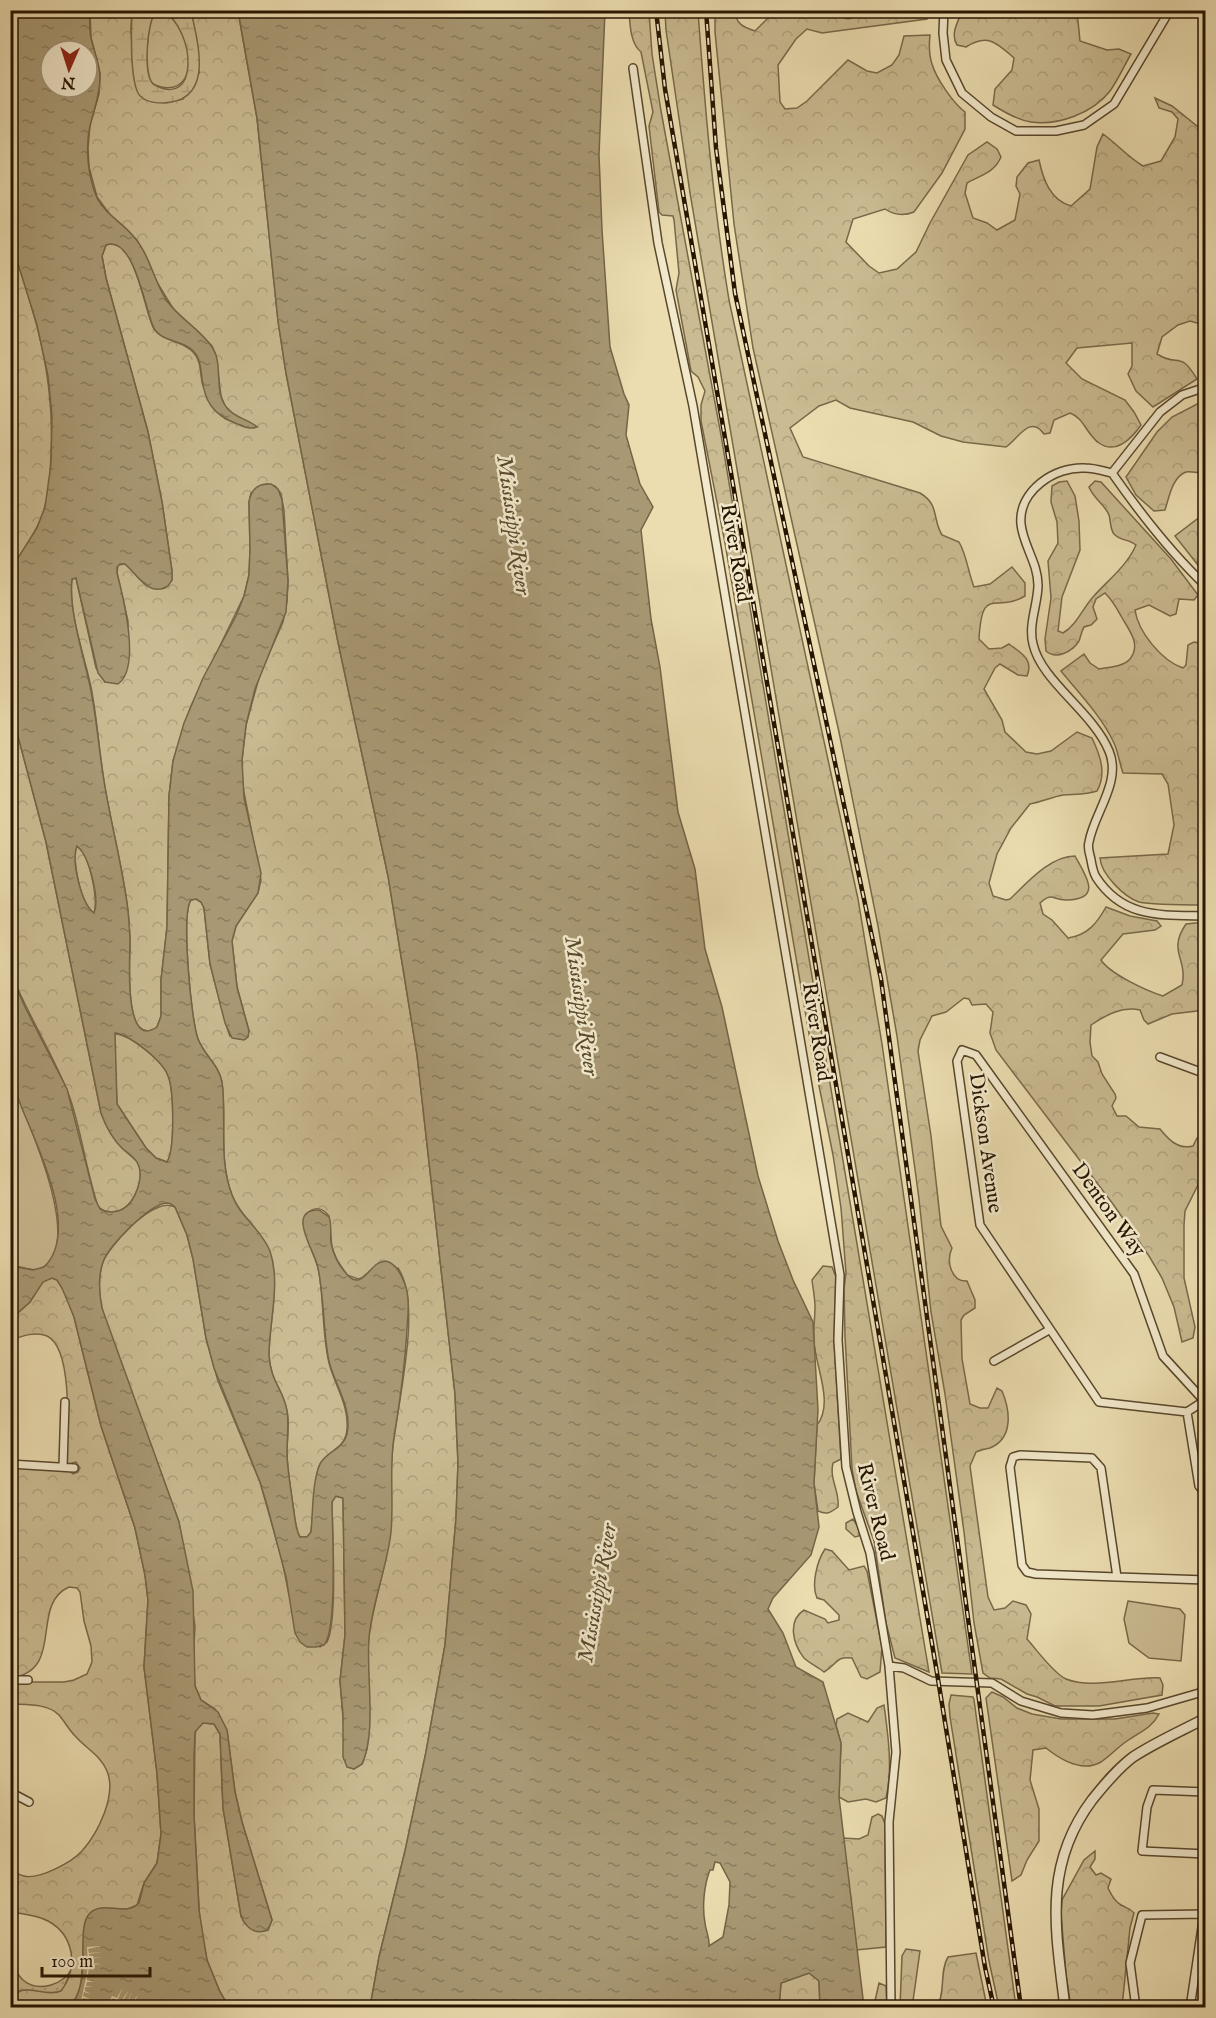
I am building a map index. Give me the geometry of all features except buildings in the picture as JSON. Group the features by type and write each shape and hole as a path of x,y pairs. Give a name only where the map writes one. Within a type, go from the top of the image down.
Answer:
{"street":[{"path":"944,10 943,33 946,60 962,93 991,117 1016,131 1056,131 1084,125 1114,104 1170,10"},
{"name":"River Road","path":"633,68 658,243 693,406 840,1275 838,1340 846,1467 856,1512 870,1553 890,1666 896,1752 890,1822 891,2007"},
{"path":"1112,473 1160,412 1182,395 1206,387"},
{"path":"1206,586 1181,562 1132,502 1112,473 1084,467 1043,478 1025,501 1021,523 1035,561 1038,586 1033,616 1033,644 1045,670 1098,729 1110,753 1112,780 1088,844 1094,875 1110,895 1130,909 1152,915 1206,916"},
{"name":"Dickson Avenue","path":"962,1050 957,1061 980,1226 1099,1402 1187,1412"},
{"name":"Denton Way","path":"962,1050 976,1055 1134,1274 1163,1356 1205,1402"},
{"path":"1160,1057 1206,1074"},
{"path":"994,1361 1049,1330"},
{"path":"63,1467 65,1402"},
{"path":"1205,1402 1187,1412 1199,1486 1206,1494"},
{"path":"1117,1577 1101,1468 1097,1462 1092,1458 1020,1455 1013,1457 1010,1467 1022,1565 1027,1572 1036,1574 1117,1577 1206,1580"},
{"path":"10,1464 74,1468"},
{"path":"890,1666 904,1668 931,1681 992,1683 1021,1701 1061,1713 1093,1715 1147,1708 1206,1691"},
{"path":"10,1680 28,1680"},
{"path":"1065,2007 1055,1910 1060,1868 1073,1832 1097,1794 1122,1767 1163,1739 1206,1718"},
{"path":"1206,1792 1153,1790 1147,1807 1142,1851 1206,1854"},
{"path":"10,1792 29,1802"},
{"path":"1135,2005 1130,1963 1142,1915 1205,1914 1190,2007"}],"green space":[{"path":"90,11 132,11 133,61 165,103 183,99 199,73 197,41 191,11 238,11 257,118 278,321 286,373 338,642 388,876 417,1055 455,1394 458,1463 456,1518 445,1645 426,1752 379,1957 370,2007 229,2007 207,1960 200,1925 194,1815 195,1736 196,1729 203,1723 214,1724 220,1734 223,1808 241,1916 248,1927 259,1930 268,1930 272,1920 242,1822 235,1792 227,1730 215,1709 201,1700 195,1686 193,1663 195,1626 179,1522 104,1316 101,1302 102,1266 108,1251 115,1242 146,1214 167,1205 175,1207 187,1235 193,1259 206,1338 218,1381 260,1482 282,1560 289,1595 320,1647 327,1642 332,1615 334,1575 332,1502 334,1496 343,1498 345,1635 340,1681 347,1767 354,1769 362,1764 367,1749 369,1636 390,1536 392,1456 408,1332 405,1285 398,1268 358,1279 347,1275 332,1248 329,1216 320,1209 316,1209 306,1217 305,1229 319,1272 329,1363 344,1404 347,1429 344,1441 320,1464 315,1486 311,1532 307,1537 300,1537 295,1522 288,1466 288,1416 272,1371 269,1355 274,1289 272,1263 261,1236 236,1203 228,1181 224,1153 222,1082 218,1070 198,1039 195,1028 187,945 188,909 191,900 196,899 204,908 210,964 230,1036 249,1031 237,987 232,941 236,926 258,893 261,880 242,782 242,760 246,725 260,674 283,622 287,602 284,510 281,494 275,486 267,484 251,493 249,575 244,596 191,706 173,761 169,796 167,927 161,980 161,1016 157,1027 146,1031 138,1026 131,999 130,935 126,895 104,781 91,687 74,619 71,592 72,579 76,578 96,668 105,682 127,668 128,621 117,573 118,565 125,564 142,582 152,588 165,588 172,580 162,502 148,432 106,278 102,256 106,245 116,245 125,251 132,263 154,329 162,336 189,348 196,355 203,386 213,406 228,420 257,427 233,414 225,406 212,346 174,310 155,279 137,240 111,216 97,197 89,167 88,148 90,125 99,99 99,39 91,38"},
{"path":"132,11 156,11 148,36 148,70 153,84 168,89 179,87 186,78 188,65 187,50 182,34 174,21 163,11 191,11 197,39 199,69 197,82 190,92 179,100 163,103 152,102 138,93 132,65"},
{"path":"156,11 167,14 177,24 188,52 189,67 185,79 176,86 156,86 148,76 147,52 150,24"},
{"path":"629,11 649,11 652,54 661,111 721,435 929,1672 895,1658 886,1623 874,1541 856,1491 852,1469 845,1336 846,1273 841,1208 833,1155 812,1051 725,543 701,421 701,405 705,391 698,377 691,371 676,290 679,273 673,216 662,215 659,212 649,126 653,112 641,52 631,33"},
{"path":"665,11 698,11 710,156 729,300 858,899 882,1044 972,1674 942,1673 690,193"},
{"path":"715,11 735,11 741,24 755,31 775,11 819,11 848,19 875,11 922,11 927,13 927,19 822,33 807,29 796,39 778,65 780,102 785,109 797,108 848,60 867,71 877,73 892,65 899,55 904,36 930,35 929,46 934,70 950,97 965,112 965,129 942,173 914,212 899,214 885,209 853,219 846,242 879,273 897,269 916,252 968,155 987,142 997,149 1001,157 995,167 967,183 965,193 973,218 997,230 1015,220 1020,194 1016,186 1017,177 1028,163 1039,160 1045,181 1053,194 1071,206 1090,189 1097,147 1103,134 1143,166 1161,161 1175,137 1178,119 1172,112 1159,108 1155,98 1172,106 1197,126 1205,125 1205,330 1204,325 1190,321 1178,325 1162,337 1157,354 1186,364 1197,379 1153,407 1136,391 1128,374 1132,366 1132,343 1077,348 1066,363 1082,379 1125,400 1141,425 1128,440 1117,446 1105,446 1095,440 1079,419 1070,413 1054,420 1050,433 1044,434 1039,428 1029,427 1006,447 963,442 941,436 913,422 850,408 836,400 819,406 790,428 803,457 920,493 926,498 933,507 942,535 959,542 974,587 990,584 1012,567 1025,583 1025,596 1015,601 987,606 983,612 979,639 989,649 1002,648 1009,644 1018,650 1028,661 1027,676 1018,675 1000,664 995,668 984,689 1002,720 1005,732 1026,752 1037,754 1051,751 1077,732 1092,738 1100,757 1102,778 1097,791 1063,795 1030,804 1011,828 997,854 989,883 993,896 1010,899 1048,865 1066,857 1075,856 1087,878 1088,891 1085,896 1078,899 1063,900 1053,897 1044,899 1040,903 1043,914 1052,920 1068,938 1081,934 1091,927 1106,907 1130,916 1157,921 1161,926 1155,930 1123,934 1101,960 1120,976 1163,996 1182,985 1183,976 1178,942 1186,924 1205,922 1205,1010 1172,1014 1148,1024 1140,1010 1121,1010 1091,1025 1090,1042 1092,1056 1098,1062 1102,1074 1115,1094 1116,1098 1112,1106 1117,1116 1126,1116 1139,1127 1160,1129 1178,1145 1193,1146 1197,1138 1205,1134 1205,1176 1201,1179 1185,1211 1184,1225 1184,1278 1195,1327 1193,1338 1182,1342 1174,1307 1162,1278 1149,1256 1113,1204 996,1050 990,1033 993,1012 986,1004 972,1005 969,999 964,998 946,1012 932,1016 920,1040 918,1051 931,1136 941,1226 952,1248 951,1270 957,1278 967,1281 975,1300 975,1308 964,1315 961,1320 962,1359 970,1404 988,1408 997,1388 1002,1391 1007,1407 1008,1423 1003,1438 990,1448 976,1452 970,1466 988,1597 994,1610 1005,1608 1013,1601 1026,1605 1031,1614 1027,1639 1051,1667 1066,1679 1100,1683 1160,1678 1163,1685 1162,1695 1099,1706 1055,1706 1001,1679 990,1678 983,1673 974,1623 945,1394 931,1312 919,1199 897,1036 878,926 839,732 753,348 734,224 715,32"},
{"path":"962,11 1077,11 1080,41 1107,50 1119,49 1131,54 1110,91 1085,112 1052,122 1026,121 993,105 995,89 1012,70 1014,58 997,44 986,40 966,47 957,45 954,32"},
{"path":"10,241 42,346 47,372 51,426 50,479 44,511 35,531 11,569"},
{"path":"1205,400 1205,474 1186,472 1181,475 1172,488 1165,510 1154,511 1136,495 1126,477 1157,432 1172,417"},
{"path":"1067,481 1075,496 1080,550 1062,597 1058,631 1063,633 1072,626 1093,597 1122,566 1136,545 1119,538 1113,532 1109,515 1089,487 1095,481 1101,482 1171,559 1198,595 1194,600 1179,599 1176,614 1170,616 1149,605 1135,610 1137,619 1152,645 1167,659 1183,668 1186,665 1188,645 1194,642 1205,644 1205,905 1139,902 1114,884 1101,864 1100,858 1168,854 1174,825 1168,784 1162,774 1123,773 1116,748 1103,723 1061,671 1084,654 1090,663 1099,669 1119,665 1130,659 1135,648 1133,637 1105,593 1096,599 1093,607 1097,619 1091,625 1084,627 1079,641 1072,648 1059,655 1046,651 1045,639 1051,598 1048,561 1058,543 1057,522 1051,502 1052,486"},
{"path":"1205,513 1205,574 1175,536"},
{"path":"10,706 46,842 101,1113 107,1128 123,1149 137,1162 139,1168 139,1182 134,1197 125,1208 116,1212 107,1212 98,1206 70,1098 11,973"},
{"path":"76,846 85,857 92,876 95,898 94,913 81,892"},
{"path":"114,1034 128,1038 145,1049 160,1063 168,1075 172,1093 173,1120 170,1155 167,1162 156,1158 146,1148 117,1104"},
{"path":"10,1078 38,1147 55,1206 58,1233 54,1255 42,1268 38,1269 11,1266"},
{"path":"823,1266 832,1267 836,1277 834,1339 841,1459 833,1463 832,1469 838,1507 826,1513 818,1511 814,1483 817,1425 822,1417 824,1398 814,1344 815,1304 812,1280"},
{"path":"48,1278 57,1280 66,1294 74,1317 101,1426 135,1528 145,1575 148,1600 144,1667 157,1773 161,1834 157,1863 144,1883 137,1905 128,1909 95,1910 85,1924 81,1986 77,1997 69,2007 12,2007 14,1997 18,1992 24,1990 54,1993 61,1991 67,1982 72,1962 68,1943 57,1927 39,1917 11,1912 10,1864 19,1875 30,1877 46,1873 71,1860 82,1851 100,1824 110,1791 104,1765 59,1715 49,1708 11,1704 11,1682 74,1680 87,1674 92,1662 80,1592 77,1588 69,1587 57,1596 51,1608 43,1650 38,1663 28,1673 11,1678 11,1466 68,1470 73,1474 80,1468 76,1462 68,1464 66,1461 67,1394 62,1357 56,1344 47,1336 38,1334 11,1340 11,1319 30,1302 42,1282"},
{"path":"853,1519 860,1530 859,1536 855,1537 846,1529 846,1523"},
{"path":"825,1549 832,1551 849,1570 864,1566 867,1571 882,1647 880,1672 867,1679 861,1677 852,1658 839,1659 824,1672 804,1658 795,1640 795,1620 804,1610 825,1619 828,1623 839,1620 839,1615 824,1600 817,1598 815,1593 816,1573"},
{"path":"1128,1601 1180,1609 1185,1615 1181,1661 1149,1658 1129,1643 1124,1619"},
{"path":"992,1692 1017,1708 1032,1714 1061,1719 1115,1719 1159,1714 1149,1726 1094,1765 1072,1764 1046,1748 1033,1750 1030,1780 1039,1809 1039,1841 1021,1875 1012,1881 986,1698"},
{"path":"951,1695 973,1697 974,1700 1016,2007 999,2007 989,1961 950,1717"},
{"path":"884,1705 889,1763 886,1798 876,1802 866,1799 848,1802 839,1797 841,1743 836,1725 837,1719 848,1713 868,1722 877,1708"},
{"path":"878,1814 882,1816 885,1824 886,1947 856,1950 843,1838 859,1839 868,1835 872,1817"},
{"path":"1095,1851 1095,1859 1090,1867 1096,1875 1101,1873 1111,1879 1108,1888 1113,1897 1134,1913 1130,1928 1122,2007 1071,2007 1066,1975 1062,1900 1084,1860"},
{"path":"906,1949 920,1951 913,2001 915,2007 900,2007 902,1956"},
{"path":"976,1953 987,2007 937,2007 948,1957"},
{"path":"10,1955 21,1978 36,1986 57,1983 72,1968 63,1990 53,1994 20,1991 11,2007"},
{"path":"809,1973 819,1981 820,2007 779,2008 781,1983"},
{"path":"879,1983 886,1986 887,2007 864,2007 863,2001 875,2001"}],"water":[{"path":"11,11 90,11 91,39 39,39 39,99 97,99 88,135 91,181 97,198 139,244 167,301 212,347 216,354 220,394 227,408 257,427 249,428 235,423 221,416 211,406 203,387 197,356 187,346 167,339 156,332 131,262 124,251 116,245 106,245 102,256 106,278 148,432 162,502 172,571 172,580 168,586 155,589 144,584 125,564 117,567 126,614 129,648 125,676 118,684 105,682 98,673 76,578 72,579 71,592 91,691 104,781 126,895 130,935 131,999 138,1026 146,1031 157,1027 161,1016 161,980 167,927 169,796 173,761 184,723 203,678 244,596 249,575 249,502 252,494 259,486 271,484 278,489 282,500 288,581 286,612 255,689 246,725 242,760 244,798 261,873 258,893 236,926 232,941 237,987 249,1031 248,1037 244,1040 232,1038 225,1023 210,964 204,908 196,899 191,900 188,909 187,945 195,1028 201,1045 218,1070 222,1082 224,1153 228,1181 240,1210 266,1243 273,1264 275,1290 269,1355 274,1379 287,1411 288,1466 295,1522 300,1537 307,1537 311,1532 317,1471 326,1456 342,1444 347,1434 348,1424 345,1404 330,1366 319,1274 304,1230 304,1216 310,1211 319,1210 329,1217 333,1251 340,1266 350,1277 359,1280 377,1264 387,1261 398,1270 408,1295 405,1356 393,1449 391,1532 369,1638 369,1736 362,1764 354,1769 347,1767 343,1757 340,1681 345,1635 343,1498 336,1496 332,1502 333,1599 328,1636 324,1645 307,1647 300,1642 295,1633 286,1577 260,1482 214,1368 206,1338 193,1259 187,1235 175,1207 168,1203 159,1205 140,1218 113,1246 101,1267 102,1308 179,1522 193,1591 195,1686 201,1700 218,1712 227,1730 235,1792 242,1822 272,1920 268,1930 259,1932 248,1927 241,1916 223,1808 220,1734 214,1724 203,1723 195,1732 194,1757 194,1815 199,1910 207,1960 229,2007 69,2007 81,1984 83,1931 86,1920 95,1909 128,1909 139,1903 144,1883 157,1863 161,1834 157,1773 144,1667 148,1600 145,1575 135,1528 101,1426 74,1317 62,1288 57,1280 52,1278 43,1282 30,1302 11,1319 11,1266 33,1270 44,1267 54,1251 58,1232 57,1211 45,1165 11,1079 10,973 67,1089 95,1199 100,1209 114,1212 123,1209 132,1200 140,1181 137,1162 113,1137 101,1113 46,842 10,706 11,569 37,528 45,507 51,464 52,416 48,376 37,325 11,241","holes":["77,846 86,858 89,867 96,898 94,913 85,901 78,881 75,861","115,1033 129,1038 145,1050 160,1063 168,1076 172,1094 173,1120 170,1155 167,1162 156,1158 146,1148 117,1104"]},
{"name":"Mississippi River","path":"238,11 605,11 599,155 610,347 629,405 626,435 640,484 653,507 641,530 678,812 695,869 705,949 722,1007 758,1176 778,1241 813,1322 818,1410 814,1483 819,1527 811,1555 773,1598 768,1609 783,1633 796,1667 823,1682 841,1743 839,1797 864,2007 820,2007 819,1981 809,1973 781,1983 779,2007 725,2007 723,2003 710,2008 370,2007 379,1957 426,1752 445,1645 456,1518 458,1463 455,1394 417,1055 388,876 338,642 286,373 278,321 257,118","holes":["715,1862 720,1863 730,1882 729,1905 723,1937 709,1946 704,1917 705,1889 710,1870 713,1870"]}],"pier":[{"path":"101,1946 88,1949 89,1953 102,1952 89,1954 89,1958 102,1957 89,1959 89,1963 102,1964 89,1965 88,1975 95,1976 87,1976 87,1980 94,1982 87,1982 86,1986 93,1987 85,1987 85,1991 91,1994 84,1992 83,1996 90,1999 83,1998 80,2007 88,1967 87,1947"},
{"path":"123,1987 118,1999 122,2000 129,1990 123,2001 127,2003 132,1991 128,2003 131,2005 138,1994 133,2006 136,2007 127,2005 124,2007 126,2005 122,2003 118,2007 121,2002 117,2001 112,2007 116,2000 113,1998 107,2007 112,1996 117,1998"}],"railway":[{"path":"656,10 665,89 936,1667 985,1967 994,2008"},
{"path":"706,10 716,148 735,293 881,979 1021,2008"}]}
